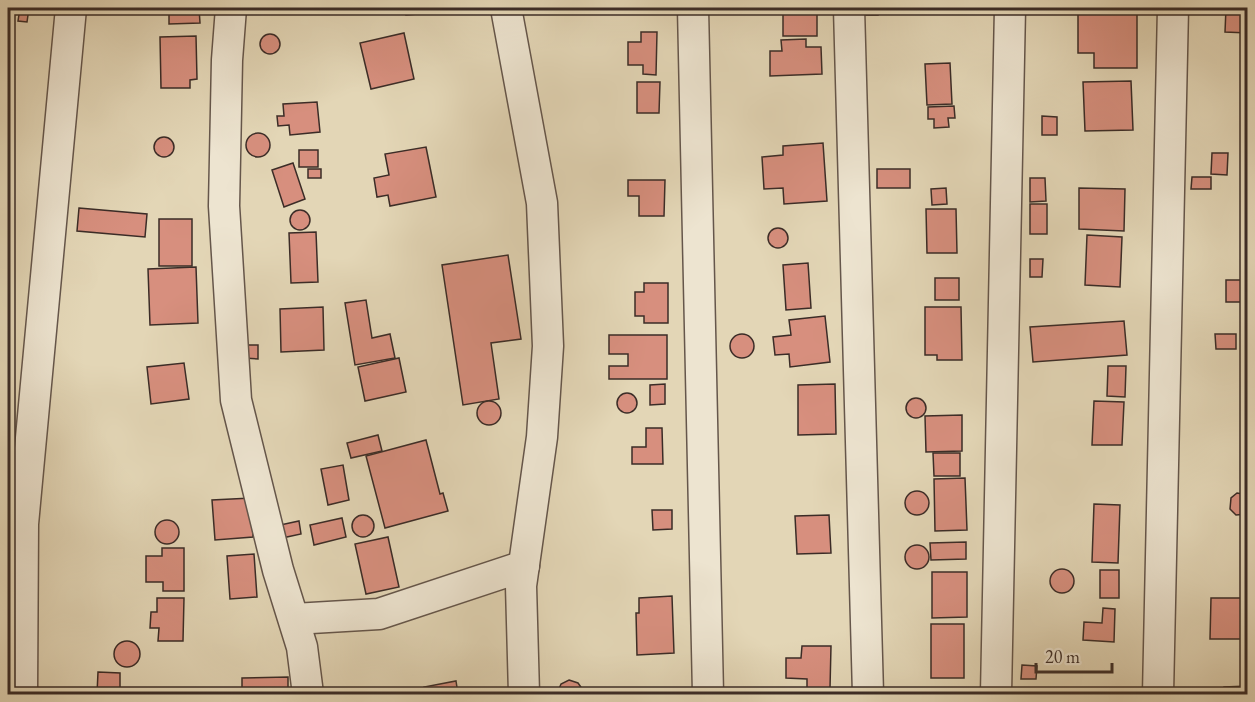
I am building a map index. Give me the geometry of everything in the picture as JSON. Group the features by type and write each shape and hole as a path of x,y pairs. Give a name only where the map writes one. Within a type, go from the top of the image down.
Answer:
{"street":[{"path":"22,694 23,524 71,8"},
{"path":"231,8 227,60 224,206 236,400 278,570 302,647 308,694"},
{"path":"506,8 542,203 548,346 542,437 521,586 524,694"},
{"path":"693,8 708,694"},
{"path":"849,8 868,694"},
{"path":"996,694 1010,8"},
{"path":"1158,694 1173,8"},
{"path":"294,620 379,614 524,566"}],"building":[{"path":"20,8 29,8 27,22 18,21"},
{"path":"169,8 199,8 200,23 169,24"},
{"path":"406,8 459,8 459,11 406,15"},
{"path":"783,8 817,8 817,36 783,36"},
{"path":"866,8 878,8 878,15 866,15"},
{"path":"921,8 952,8 952,12 921,12"},
{"path":"1137,8 1137,68 1094,68 1094,53 1078,53 1078,9"},
{"path":"1226,8 1248,8 1248,33 1225,32"},
{"path":"641,32 657,32 656,75 643,74 643,65 628,65 628,42 641,42"},
{"path":"404,33 414,79 371,89 360,43"},
{"path":"266,34 274,34 280,40 280,48 274,54 266,54 260,48 260,40"},
{"path":"196,36 197,79 190,80 190,88 161,88 160,37"},
{"path":"806,39 806,47 821,47 822,74 770,76 770,51 782,51 781,40"},
{"path":"950,63 952,104 927,105 925,64"},
{"path":"1131,81 1133,130 1085,131 1083,82"},
{"path":"637,82 660,82 659,113 637,113"},
{"path":"1245,93 1248,93 1248,130 1244,130"},
{"path":"317,102 320,132 290,135 289,125 278,126 277,116 284,116 283,104"},
{"path":"954,106 955,118 948,118 949,127 934,128 934,119 928,119 928,107"},
{"path":"1042,116 1057,117 1057,135 1042,135"},
{"path":"8,128 14,128 9,166 8,166"},
{"path":"258,133 266,137 270,145 266,153 258,157 250,153 246,145 250,137"},
{"path":"160,137 168,137 174,143 174,151 168,157 160,157 154,151 154,143"},
{"path":"823,143 827,201 784,204 783,188 764,189 762,157 783,155 783,146"},
{"path":"426,147 436,197 390,206 388,195 377,197 374,178 389,175 385,154"},
{"path":"299,150 318,150 318,167 299,167"},
{"path":"1212,153 1228,153 1227,175 1211,174"},
{"path":"293,163 305,199 284,207 272,170"},
{"path":"308,169 321,169 321,178 308,178"},
{"path":"877,169 910,169 910,188 877,188"},
{"path":"1244,174 1248,174 1248,211 1244,211"},
{"path":"1192,177 1211,177 1211,189 1191,189"},
{"path":"1030,178 1045,178 1046,201 1030,202"},
{"path":"628,180 665,180 664,216 639,216 639,196 628,196"},
{"path":"946,188 947,204 932,205 931,189"},
{"path":"1079,188 1125,189 1124,231 1079,229"},
{"path":"1030,204 1047,204 1047,234 1030,234"},
{"path":"79,208 147,214 145,237 77,231"},
{"path":"926,209 956,209 957,253 927,253"},
{"path":"296,210 304,210 310,216 310,224 304,230 296,230 290,224 290,216"},
{"path":"159,219 192,219 192,266 159,266"},
{"path":"774,228 782,228 788,234 788,242 782,248 774,248 768,242 768,234"},
{"path":"316,232 318,282 291,283 289,233"},
{"path":"1087,235 1122,237 1120,287 1085,285"},
{"path":"508,255 521,339 491,343 499,399 463,405 442,265"},
{"path":"1030,259 1043,259 1042,277 1030,277"},
{"path":"808,263 811,308 786,310 783,265"},
{"path":"196,267 198,323 150,325 148,269"},
{"path":"1245,268 1248,268 1248,312 1246,302 1226,302 1226,280 1245,280"},
{"path":"935,278 959,278 959,300 935,300"},
{"path":"644,283 668,283 668,323 644,323 644,316 635,316 635,292 644,292"},
{"path":"366,300 372,338 390,334 395,358 355,365 345,303"},
{"path":"323,307 324,350 281,352 280,309"},
{"path":"925,307 961,307 962,360 937,360 937,355 925,355"},
{"path":"825,316 830,362 790,367 789,354 775,355 773,337 791,335 789,320"},
{"path":"1124,321 1127,355 1033,362 1030,327"},
{"path":"742,334 750,338 754,346 750,354 742,358 734,354 730,346 734,338"},
{"path":"1215,334 1236,334 1236,349 1216,349"},
{"path":"609,335 667,335 667,379 609,379 609,366 628,366 628,354 609,354"},
{"path":"244,345 258,345 258,359 243,358"},
{"path":"399,358 406,392 365,401 358,367"},
{"path":"184,363 189,399 151,404 147,367"},
{"path":"1108,366 1126,366 1125,397 1107,396"},
{"path":"665,384 665,404 650,405 650,385"},
{"path":"835,384 836,434 798,435 798,385"},
{"path":"1248,385 1248,404 1243,392"},
{"path":"623,393 631,393 637,399 637,407 631,413 623,413 617,407 617,399"},
{"path":"912,398 920,398 926,404 926,412 920,418 912,418 906,412 906,404"},
{"path":"489,401 497,405 501,413 497,421 489,425 481,421 477,413 481,405"},
{"path":"1094,401 1124,402 1122,445 1092,445"},
{"path":"962,415 962,451 926,452 925,416"},
{"path":"646,428 662,428 663,464 632,464 632,447 646,447"},
{"path":"378,435 382,451 351,458 347,443"},
{"path":"426,440 440,494 443,493 448,511 385,528 366,456"},
{"path":"933,453 960,453 960,476 934,476"},
{"path":"343,465 349,500 328,505 321,469"},
{"path":"965,478 967,530 935,531 934,479"},
{"path":"917,491 925,495 929,503 925,511 917,515 909,511 905,503 909,495"},
{"path":"1237,493 1248,495 1247,514 1236,515 1230,509 1231,498"},
{"path":"251,498 253,537 215,540 212,500"},
{"path":"1094,504 1120,505 1118,563 1092,562"},
{"path":"652,510 672,510 672,529 653,530"},
{"path":"363,515 371,518 374,526 371,534 363,537 355,534 352,526 355,518"},
{"path":"829,515 831,553 797,554 795,516"},
{"path":"342,518 346,537 314,545 310,525"},
{"path":"167,520 176,523 179,532 176,541 167,544 158,541 155,532 158,523"},
{"path":"299,521 301,534 282,538 280,525"},
{"path":"388,537 399,587 366,594 355,544"},
{"path":"966,542 966,559 931,560 930,543"},
{"path":"917,545 925,549 929,557 925,565 917,569 909,565 905,557 909,549"},
{"path":"162,548 184,548 184,591 163,591 163,582 146,582 146,556 162,556"},
{"path":"254,554 257,597 230,599 227,556"},
{"path":"1062,569 1070,573 1074,581 1070,589 1062,593 1054,589 1050,581 1054,573"},
{"path":"1100,570 1119,570 1119,598 1100,598"},
{"path":"932,572 967,572 967,617 932,618"},
{"path":"672,596 674,653 637,655 636,613 639,613 639,598"},
{"path":"157,598 184,598 183,641 158,641 159,628 150,628 151,612 157,612"},
{"path":"1211,598 1248,598 1248,639 1210,639"},
{"path":"1103,608 1115,609 1114,642 1083,640 1084,622 1102,623"},
{"path":"931,624 964,624 964,678 931,678"},
{"path":"127,641 137,644 140,654 137,664 127,667 117,664 114,654 117,644"},
{"path":"802,646 831,646 830,688 807,688 807,679 786,678 786,658 801,658"},
{"path":"1022,665 1037,666 1036,679 1021,679"},
{"path":"98,672 120,673 120,694 97,694"},
{"path":"288,677 288,694 242,694 242,678"},
{"path":"569,680 578,683 584,694 557,694 561,684"},
{"path":"456,681 458,694 425,694 424,687"},
{"path":"1248,686 1248,694 1224,694 1224,687"},
{"path":"1083,690 1115,690 1115,694 1083,694"}]}
